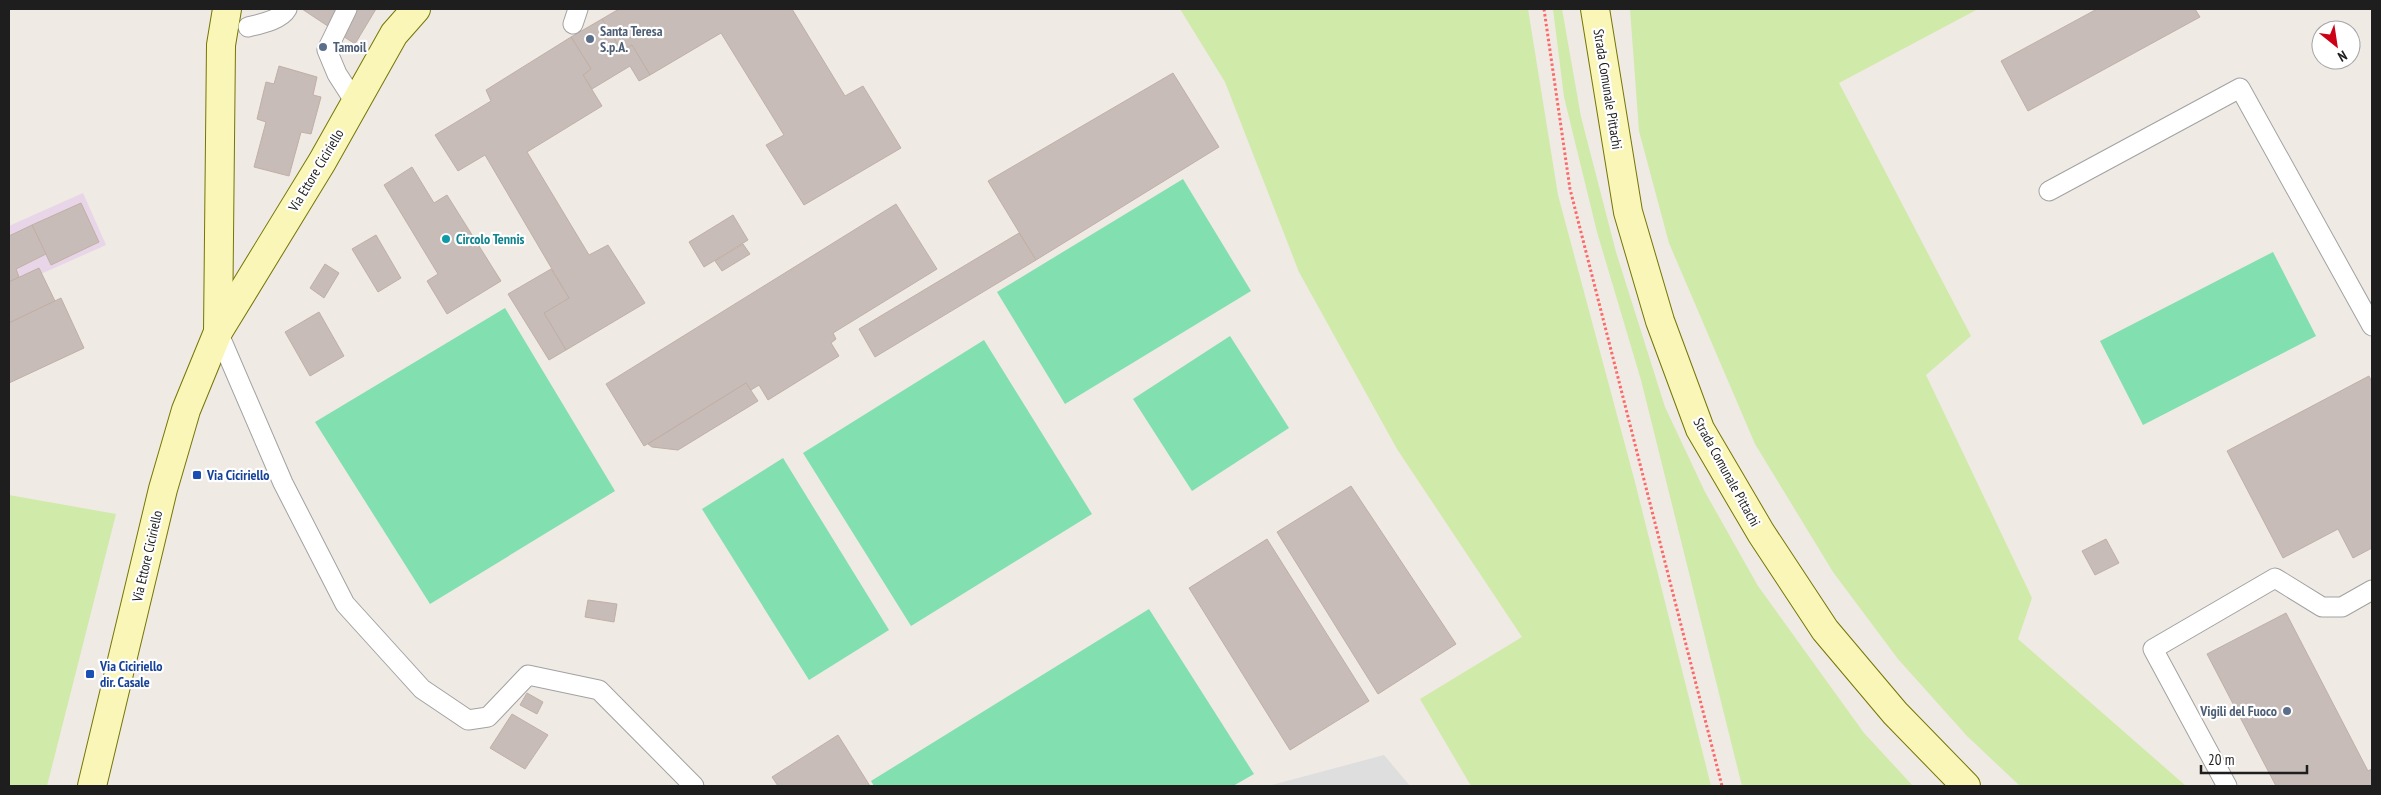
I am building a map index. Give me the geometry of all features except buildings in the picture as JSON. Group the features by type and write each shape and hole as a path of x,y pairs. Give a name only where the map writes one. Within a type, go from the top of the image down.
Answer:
{"street":[{"name":"Via Ettore Ciciriello","path":"218,332 221,46 227,9"},
{"name":"Via Ettore Ciciriello","path":"92,786 163,489 186,410 218,332 322,162 394,34 416,9"},
{"name":"Strada Comunale Pittachi","path":"1595,9 1628,212 1660,320 1700,429 1761,533 1826,630 1895,713 1966,786"}],"lane":[{"path":"248,27 268,21 285,13 287,9"},
{"path":"346,9 327,50 337,74 355,102"},
{"path":"2050,191 2240,88 2372,326"},
{"path":"218,332 283,483 345,604 422,689 468,720 488,717 528,674 599,690 694,786"},
{"path":"2228,786 2153,649 2276,578 2322,607 2342,607 2372,590"}],"path":[{"path":"1544,9 1570,189 1722,786"}],"shaded area":[{"path":"83,193 106,245 9,288 9,226"},
{"path":"1384,755 1410,786 1270,786 1272,785"}],"green space":[{"path":"1180,9 1528,9 1558,195 1636,486 1711,786 1471,786 1420,699 1522,637 1397,449 1299,272 1225,82"},
{"path":"1553,9 1562,9 1581,117 1616,252 1665,407 1705,492 1758,586 1864,733 1913,786 1742,786 1641,380 1597,232 1564,97"},
{"path":"1630,9 1978,9 1839,83 1971,336 1926,375 2032,598 2018,639 2186,786 2020,786 1967,736 1898,659 1833,572 1755,444 1669,243 1639,131"},
{"path":"1183,179 1251,291 1065,404 997,292"},
{"path":"2273,252 2316,336 2143,425 2100,341"},
{"path":"505,308 615,491 430,604 315,422"},
{"path":"1230,336 1289,428 1192,491 1133,399"},
{"path":"984,340 1092,514 911,626 803,453"},
{"path":"783,458 889,630 809,680 702,509"},
{"path":"9,495 116,514 47,786 9,786"},
{"path":"1149,609 1254,774 1233,786 874,786 871,781"}],"place":[{"name":"Santa Teresa S.p.A.","path":"590,39"},
{"name":"Tamoil","path":"323,47"},
{"name":"Circolo Tennis","path":"446,239"},
{"name":"Via Ciciriello","path":"197,475"},
{"name":"Via Ciciriello dir. Casale","path":"90,674"},
{"name":"Vigili del Fuoco","path":"2287,711"}]}
